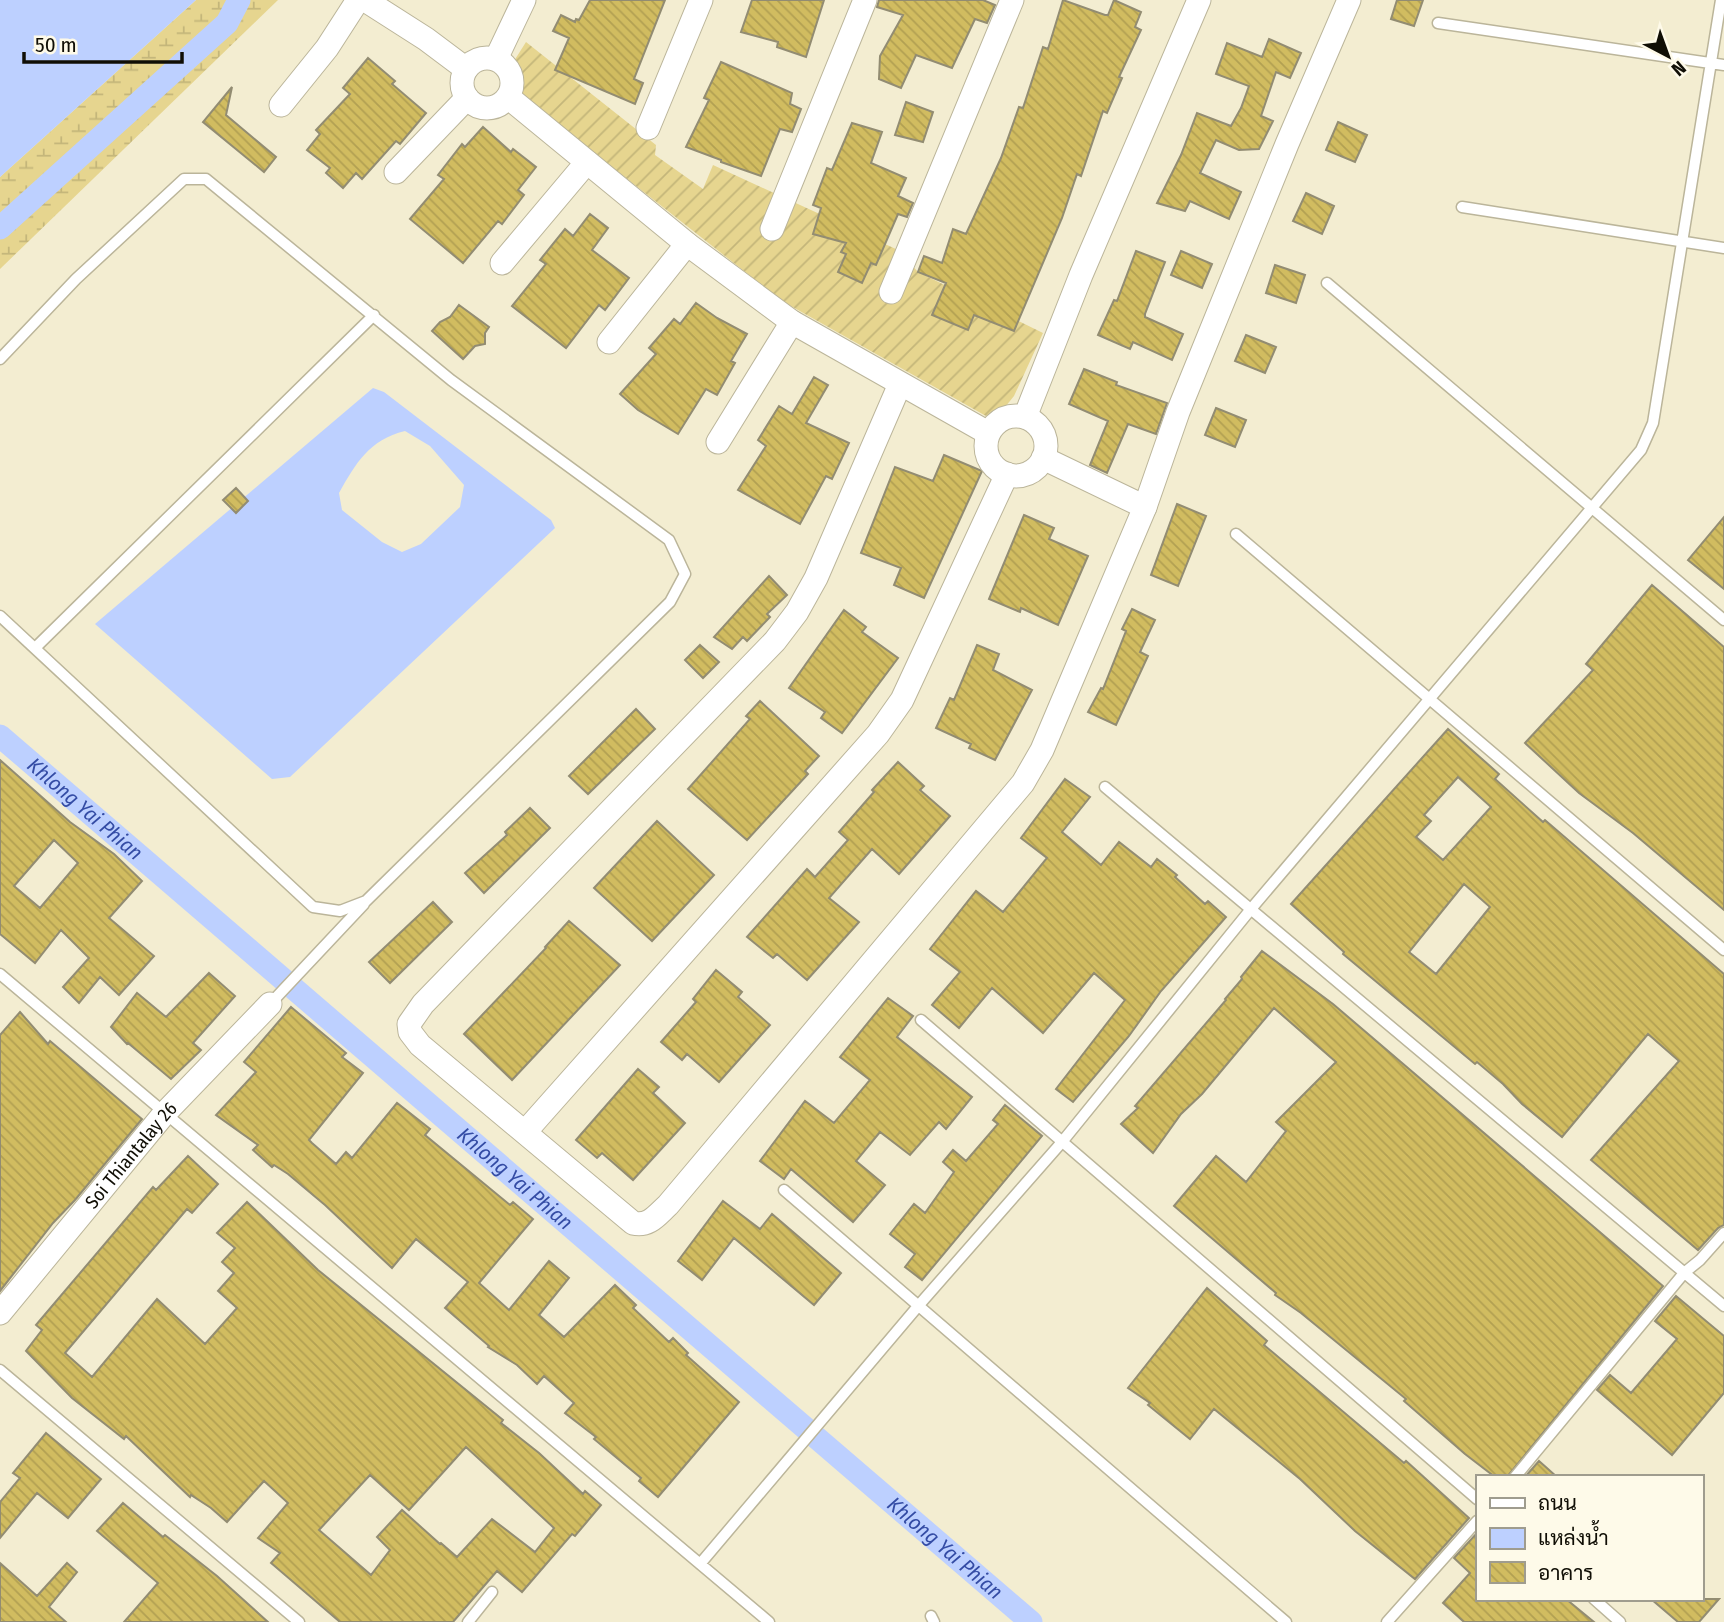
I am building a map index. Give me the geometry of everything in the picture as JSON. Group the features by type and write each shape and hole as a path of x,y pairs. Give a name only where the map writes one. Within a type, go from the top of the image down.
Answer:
{"street":[{"path":"281,105 327,48 359,0"},
{"path":"365,0 426,39 466,69"},
{"path":"496,59 524,0"},
{"path":"648,128 701,0"},
{"path":"772,229 865,0"},
{"path":"891,292 1012,0"},
{"path":"900,384 816,578 797,612 775,641 449,976 409,1024 410,1032 421,1045 634,1223 642,1225 651,1221 668,1205 1023,783 1042,750 1145,507 1178,412 1349,0"},
{"path":"1025,417 1195,1"},
{"path":"485,58 496,59 504,64 513,80 508,97 492,108 474,105 467,98 461,84 466,69 474,61 485,58"},
{"path":"508,97 687,244 792,322 988,433"},
{"path":"397,172 467,98"},
{"path":"502,263 587,162"},
{"path":"608,342 687,244"},
{"path":"718,442 792,322"},
{"path":"1013,416 1025,417 1036,424 1044,434 1046,446 1043,458 1036,468 1025,474 1000,472 991,463 986,452 988,433 1001,420 1013,416"},
{"path":"1043,458 1145,507"},
{"path":"525,1132 878,734 902,700 1007,474"},
{"name":"Soi Thiantalay 26","path":"0,1313 164,1114 270,1004"}],"lane":[{"path":"700,1564 919,1305 1062,1142 1251,909 1641,450 1653,423 1681,243 1718,64 1721,0"},
{"path":"1438,23 1718,64"},
{"path":"0,359 76,279 184,179 206,179 451,380 669,540 685,574 670,602 366,901 306,962 270,1004"},
{"path":"1462,207 1724,248"},
{"path":"1327,283 1724,620"},
{"path":"35,648 374,316"},
{"path":"1236,534 1724,950"},
{"path":"0,616 313,906 340,911 366,901"},
{"path":"1105,787 1724,1306"},
{"path":"0,974 769,1622"},
{"path":"921,1020 1476,1498"},
{"path":"784,1190 1286,1622"},
{"path":"1517,1475 1685,1273 1724,1233"},
{"path":"0,1370 299,1622"},
{"path":"1387,1622 1476,1522"},
{"path":"468,1622 492,1592"},
{"path":"1596,1601 1620,1622"}],"green space":[{"path":"196,0 278,0 0,269 0,177"},
{"path":"526,42 656,145 655,155 703,189 713,165 898,250 918,272 1043,333 1014,396 1001,412 986,416 782,301 522,96 514,61"}],"water":[{"path":"0,0 196,0 0,177"},
{"path":"373,388 384,392 551,520 555,528 290,777 272,779 95,624","holes":["405,431 430,446 464,485 460,507 421,544 402,552 382,542 342,510 339,493 365,454 382,440"]}],"building":[{"path":"590,0 665,0 634,79 643,83 635,104 555,70 569,38 553,31 561,15 575,22 576,19 579,20"},
{"path":"752,0 824,0 806,57 777,47 778,42 741,32"},
{"path":"879,0 983,0 995,5 987,23 975,19 952,68 916,55 901,88 879,79 880,56 903,15 877,7"},
{"path":"1063,0 1108,15 1114,0 1141,12 1135,27 1141,30 1119,77 1122,78 1107,113 1103,111 1081,176 1077,174 1062,218 1014,331 974,315 968,330 932,315 946,283 918,272 924,256 942,263 953,229 966,234 1001,158 1019,107 1023,108 1043,47 1048,49"},
{"path":"1397,0 1423,0 1414,26 1391,19"},
{"path":"1269,39 1301,53 1290,78 1276,72 1261,116 1273,121 1259,149 1239,150 1216,140 1200,173 1241,192 1229,219 1190,201 1185,211 1157,203 1181,155 1197,113 1231,126 1241,108 1249,86 1216,74 1227,43 1262,57"},
{"path":"368,58 395,81 392,84 426,113 400,144 396,141 362,179 356,173 343,188 326,173 330,168 307,150 320,134 316,130 350,94 343,88"},
{"path":"721,62 792,93 790,104 801,109 792,132 780,129 761,176 686,147 709,100 704,98"},
{"path":"232,87 226,115 276,157 264,172 203,122"},
{"path":"906,102 933,112 923,142 895,135"},
{"path":"1338,122 1367,135 1355,162 1326,150"},
{"path":"852,123 882,132 871,163 906,178 898,196 913,203 907,217 898,214 876,265 871,263 862,283 838,272 846,254 841,252 846,243 813,234 821,208 813,205 827,168 832,170"},
{"path":"483,127 511,152 513,149 536,167 518,190 524,195 502,224 498,221 463,263 410,219 444,179 438,175 462,144 465,147"},
{"path":"1306,193 1334,206 1322,234 1293,221"},
{"path":"590,214 608,228 592,250 629,278 605,310 599,305 566,348 512,306 546,264 540,260 565,229 573,236"},
{"path":"1136,251 1165,262 1145,317 1183,334 1172,360 1133,342 1130,349 1098,335 1114,300 1117,301"},
{"path":"1181,251 1212,264 1202,288 1171,275"},
{"path":"1275,265 1305,275 1296,303 1266,293"},
{"path":"696,303 747,334 731,361 735,363 717,395 706,389 678,434 638,410 620,394 656,354 649,348 674,319 680,324"},
{"path":"459,305 489,327 485,333 485,344 475,346 463,359 432,331 440,322 450,317"},
{"path":"1246,335 1276,347 1265,373 1235,361"},
{"path":"1084,369 1117,382 1116,385 1167,403 1156,434 1128,424 1107,473 1090,465 1108,421 1069,404"},
{"path":"814,377 828,385 806,423 849,443 832,479 826,476 800,524 738,490 766,446 758,440 779,406 792,414"},
{"path":"1216,408 1246,420 1235,447 1205,435"},
{"path":"944,455 982,471 924,598 894,585 901,568 861,553 895,467 933,481"},
{"path":"236,488 248,501 236,513 223,500"},
{"path":"1177,504 1206,516 1178,586 1151,575"},
{"path":"1024,515 1054,528 1049,539 1088,556 1058,625 1021,608 1020,612 989,599"},
{"path":"1724,517 1724,589 1688,560"},
{"path":"769,576 787,595 767,614 770,617 747,641 743,637 732,649 714,637"},
{"path":"1652,585 1724,647 1724,910 1633,833 1579,793 1525,743 1593,670 1586,664"},
{"path":"1132,609 1155,620 1140,652 1148,656 1116,725 1088,712 1101,688 1103,689 1126,631 1122,629"},
{"path":"844,610 866,627 862,632 898,658 842,733 821,718 825,712 789,688"},
{"path":"700,645 719,662 703,678 685,660"},
{"path":"977,645 999,654 993,670 1032,690 995,760 969,748 971,744 936,728 950,698 954,700"},
{"path":"760,701 819,756 805,771 808,774 747,840 688,789 750,719 746,716"},
{"path":"636,709 655,729 588,794 569,776"},
{"path":"1448,729 1499,774 1495,779 1543,822 1545,820 1724,974 1724,1225 1698,1250 1591,1160 1679,1061 1648,1034 1562,1137 1477,1062 1475,1064 1343,954 1344,952 1291,904","holes":["1458,777 1491,807 1443,860 1416,837 1431,821 1424,815","1464,884 1490,907 1436,974 1409,952"]},
{"path":"0,760 70,822 114,854 142,881 109,918 154,956 119,995 100,977 79,1003 63,987 89,958 61,930 35,963 0,934","holes":["54,840 78,863 40,908 14,886"]},
{"path":"898,762 924,786 920,790 950,816 899,874 872,849 829,898 859,922 807,980 777,954 773,958 747,937 807,869 815,877 848,840 839,832"},
{"path":"1065,779 1090,797 1062,832 1101,865 1119,842 1151,867 1157,859 1205,904 1208,901 1226,917 1161,991 1129,1036 1073,1102 1056,1089 1125,1000 1094,973 1043,1033 992,988 959,1028 932,1005 960,972 930,949 976,891 1003,912 1047,858 1021,838"},
{"path":"530,808 550,828 484,893 465,873 507,835 505,832"},
{"path":"657,821 714,875 652,941 594,888"},
{"path":"433,902 452,922 390,983 369,962"},
{"path":"569,921 620,965 512,1080 464,1034"},
{"path":"1262,951 1333,1004 1663,1286 1509,1475 1492,1475 1465,1454 1404,1401 1406,1399 1275,1295 1276,1293 1174,1206 1216,1156 1246,1182 1286,1131 1276,1122 1336,1062 1274,1008 1202,1094 1181,1114 1153,1153 1121,1124 1138,1108 1135,1106 1226,1000"},
{"path":"716,970 742,992 738,997 770,1025 719,1082 687,1054 682,1060 661,1042 696,1002 693,999"},
{"path":"209,973 235,996 193,1043 201,1050 171,1079 127,1044 111,1027 137,993 166,1017"},
{"path":"888,998 913,1016 897,1037 972,1097 946,1129 939,1122 910,1155 880,1132 856,1161 885,1185 853,1222 791,1169 784,1179 760,1161 805,1101 834,1123 870,1080 840,1057"},
{"path":"291,1007 346,1053 342,1057 363,1073 309,1140 312,1143 336,1164 346,1152 352,1158 397,1103 430,1129 425,1135 510,1205 513,1202 533,1219 479,1283 509,1310 549,1261 569,1278 539,1315 564,1337 615,1285 636,1305 633,1308 669,1342 673,1338 688,1353 686,1355 739,1402 658,1497 639,1481 641,1478 594,1439 596,1437 565,1413 574,1403 544,1376 537,1384 517,1365 488,1347 445,1308 468,1282 416,1239 392,1268 325,1205 288,1174 274,1165 272,1167 253,1150 258,1145 216,1115 256,1072 244,1062"},
{"path":"20,1012 48,1044 50,1041 142,1119 53,1223 0,1291 0,1035"},
{"path":"638,1069 659,1087 653,1093 685,1123 633,1180 602,1153 597,1158 576,1140"},
{"path":"1005,1105 1042,1136 922,1280 905,1267 915,1254 890,1234 914,1204 925,1213 954,1172 943,1162 953,1150 966,1161 998,1124 993,1120"},
{"path":"188,1156 218,1184 192,1213 187,1209 65,1353 92,1377 157,1299 205,1344 237,1308 218,1291 234,1273 222,1262 235,1248 217,1233 247,1202 318,1270 503,1420 501,1423 539,1453 583,1494 585,1491 601,1505 522,1592 497,1571 453,1622 340,1622 271,1563 280,1553 258,1538 288,1503 264,1481 227,1522 211,1508 191,1495 190,1497 126,1436 124,1439 72,1398 26,1351 42,1330 36,1325 153,1187 156,1190","holes":["466,1447 554,1528 535,1552 492,1519 457,1557 402,1510 377,1537 390,1550 371,1575 319,1530 370,1475 409,1510"]},
{"path":"723,1201 760,1229 772,1214 841,1273 814,1305 734,1238 702,1280 678,1261"},
{"path":"1207,1288 1267,1341 1264,1345 1404,1463 1406,1461 1469,1518 1415,1579 1214,1409 1190,1439 1148,1405 1150,1403 1128,1388"},
{"path":"1676,1296 1724,1336 1724,1393 1672,1455 1597,1390 1610,1375 1631,1393 1677,1339 1655,1321"},
{"path":"46,1433 101,1479 68,1518 37,1493 0,1538 0,1502 20,1478 13,1473"},
{"path":"1539,1461 1555,1475 1527,1475"},
{"path":"123,1503 163,1537 165,1535 217,1576 268,1622 124,1622 158,1583 97,1531"},
{"path":"1476,1534 1476,1601 1568,1601 1594,1622 1464,1622 1443,1603 1470,1573 1454,1558"},
{"path":"0,1563 37,1596 67,1563 77,1572 49,1607 66,1622 0,1622"},
{"path":"1719,1599 1699,1622 1678,1622 1653,1601"}],"waterway":[{"path":"0,228 227,23 239,0"},
{"name":"Khlong Yai Phian","path":"0,736 1031,1622"}]}
